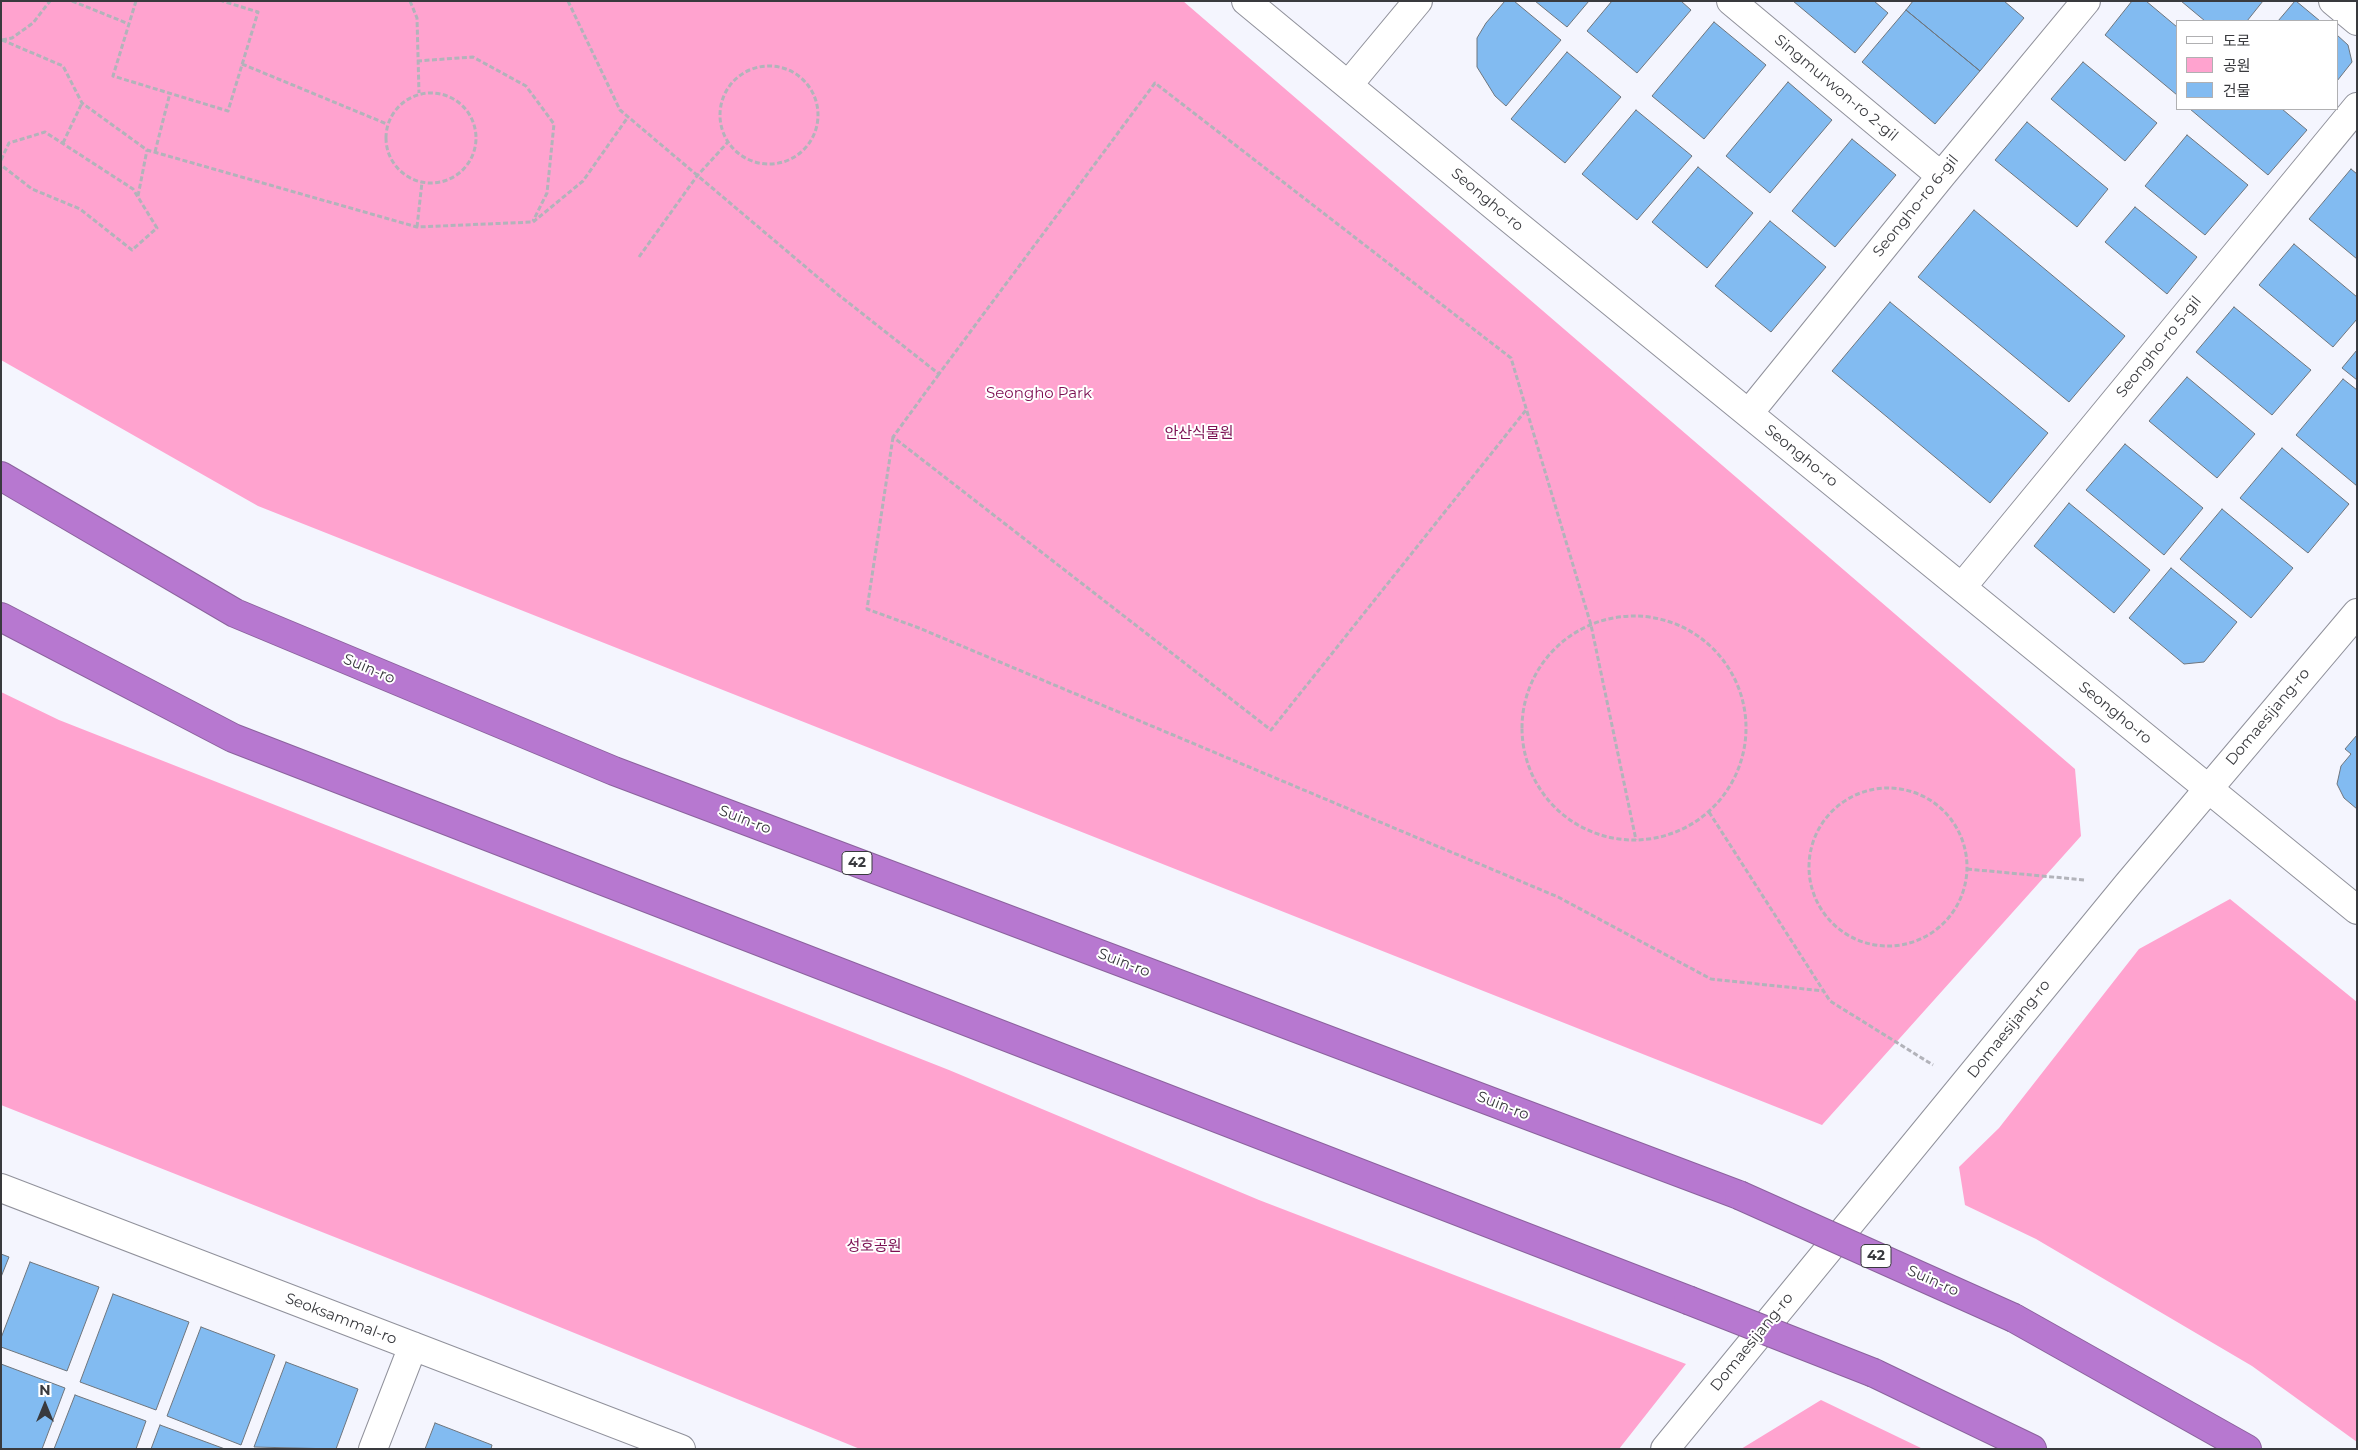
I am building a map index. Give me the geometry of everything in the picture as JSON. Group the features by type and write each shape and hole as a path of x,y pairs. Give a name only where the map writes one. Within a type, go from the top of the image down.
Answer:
{"highway":[{"name":"Suin-ro","path":"1,476 235,614 614,771 1739,1195 2014,1318 2247,1449"},
{"path":"1,616 233,738 1874,1372 2032,1449"}],"street":[{"name":"Seongho-ro","path":"1246,1 1349,84 1505,215 2357,910"},
{"path":"1349,84 1418,1"},
{"name":"Singmurwon-ro 2-gil","path":"1731,1 1941,176"},
{"name":"Seongho-ro 6-gil","path":"1749,413 2086,1"},
{"path":"2333,1 2357,21"},
{"name":"Seongho-ro 5-gil","path":"1962,587 2357,108"},
{"name":"Domaesijang-ro","path":"1665,1449 2207,788 2357,613"},
{"name":"Seoksammal-ro","path":"1,1188 681,1449"},
{"path":"373,1449 413,1346"}],"path":[{"path":"2,40 12,38 33,23 50,1"},
{"path":"72,1 129,24"},
{"path":"136,1 113,76 228,111 258,12 222,1"},
{"path":"410,1 417,18 419,93"},
{"path":"568,1 620,110 840,296 939,374"},
{"path":"2,40 63,66 82,103 147,150 417,227 533,222 583,181 628,117"},
{"path":"417,61 473,57 526,86 554,124 547,193 533,222"},
{"path":"242,64 387,124"},
{"path":"761,66 777,66 793,72 805,82 814,95 818,111 817,127 810,142 799,154 785,162 769,165 753,162 738,154 728,142 721,127 719,111 724,95 732,82 746,71 761,66"},
{"path":"1636,840 1591,625 1511,358 1154,83 892,437 867,609 919,628 1558,897 1711,979 1824,991"},
{"path":"434,92 448,95 471,114 476,128 476,143 473,157 464,170 452,178 438,183 422,182 402,172 388,154 385,139 387,124 394,110 405,100 419,93 434,92"},
{"path":"155,152 170,93"},
{"path":"63,143 82,103"},
{"path":"1,160 9,143 45,132 133,189 157,228 132,250 80,209 32,189 1,165"},
{"path":"639,257 697,176 728,142"},
{"path":"138,196 147,150"},
{"path":"417,227 422,182"},
{"path":"892,437 1271,730 1526,410"},
{"path":"1632,616 1670,621 1705,640 1731,669 1745,706 1746,745 1734,782 1709,812 1676,832 1636,840 1599,835 1568,819 1543,794 1527,763 1522,729 1527,694 1542,664 1566,638 1597,622 1632,616"},
{"path":"1891,787 1918,793 1942,808 1959,830 1968,856 1967,870 1966,883 1956,909 1937,930 1913,943 1888,946 1863,942 1840,931 1823,913 1811,890 1808,865 1812,841 1824,818 1843,801 1866,790 1891,787"},
{"path":"1709,812 1830,1001 1964,1084"},
{"path":"1967,870 2128,884"}],"green space":[{"name":"Seongho Park","path":"1,1 1183,1 2075,769 2081,836 1822,1125 258,506 1,360"},
{"name":"성호공원","path":"1,692 59,720 949,1070 1259,1200 1686,1364 1619,1449 860,1449 476,1293 1,1105"},
{"path":"2230,899 2357,1002 2357,1442 2252,1366 2036,1239 1965,1205 1959,1167 1999,1128 2139,949"},
{"path":"1821,1400 1923,1449 1741,1449"}],"building":[{"path":"1505,1 1514,1 1561,40 1506,106 1495,96 1477,67 1477,38 1486,23"},
{"path":"1535,1 1589,1 1567,27"},
{"path":"1612,1 1681,1 1691,10 1637,73 1587,31"},
{"path":"1793,1 1874,1 1888,13 1855,53"},
{"path":"1913,1 2004,1 2024,18 1980,71 1906,10"},
{"path":"2132,1 2146,1 2176,26 2176,94 2105,35"},
{"path":"2181,1 2263,1 2248,20 2204,20"},
{"path":"2296,1 2319,20 2279,20"},
{"path":"1906,10 1980,71 1935,124 1862,62"},
{"path":"1714,22 1766,65 1704,139 1652,96"},
{"path":"2338,36 2348,45 2352,62 2338,80"},
{"path":"1567,52 1621,97 1565,163 1511,119"},
{"path":"2083,62 2157,123 2125,161 2051,99"},
{"path":"1788,82 1832,120 1770,193 1726,156"},
{"path":"1636,110 1692,156 1637,220 1582,174"},
{"path":"2191,110 2283,110 2307,130 2268,175"},
{"path":"2027,122 2108,189 2077,227 1995,160"},
{"path":"2187,135 2248,185 2205,235 2145,186"},
{"path":"1852,139 1896,175 1835,247 1792,211"},
{"path":"1698,167 1753,213 1707,268 1652,222"},
{"path":"2351,169 2357,174 2357,259 2309,219"},
{"path":"2135,207 2197,257 2167,294 2105,242"},
{"path":"1974,210 2125,336 2069,402 1918,277"},
{"path":"1770,221 1826,267 1771,332 1715,286"},
{"path":"2294,244 2357,297 2357,319 2333,347 2259,285"},
{"path":"1890,302 2048,433 1990,503 1832,371"},
{"path":"2234,307 2311,370 2272,415 2196,352"},
{"path":"2357,350 2357,380 2342,368"},
{"path":"2187,377 2255,434 2217,478 2149,421"},
{"path":"2343,379 2357,390 2357,486 2296,435"},
{"path":"2125,444 2203,508 2164,555 2086,490"},
{"path":"2282,448 2349,504 2308,553 2240,498"},
{"path":"2069,503 2150,570 2114,613 2034,546"},
{"path":"2222,509 2293,568 2251,618 2180,559"},
{"path":"2171,568 2237,622 2204,662 2184,664 2129,618"},
{"path":"2357,735 2357,809 2344,798 2337,784 2341,766 2351,754 2345,749"},
{"path":"1,1254 9,1257 1,1277"},
{"path":"30,1262 99,1287 67,1371 1,1347 1,1338"},
{"path":"113,1294 189,1322 156,1410 80,1382"},
{"path":"201,1327 275,1355 241,1445 167,1416"},
{"path":"286,1362 358,1389 336,1449 254,1447"},
{"path":"1,1364 65,1388 42,1449 1,1449"},
{"path":"75,1395 146,1421 136,1449 54,1449"},
{"path":"435,1423 492,1445 491,1449 425,1449"},
{"path":"160,1425 225,1449 151,1449"}],"park label":[{"name":"안산식물원","path":"1199,434"}]}
